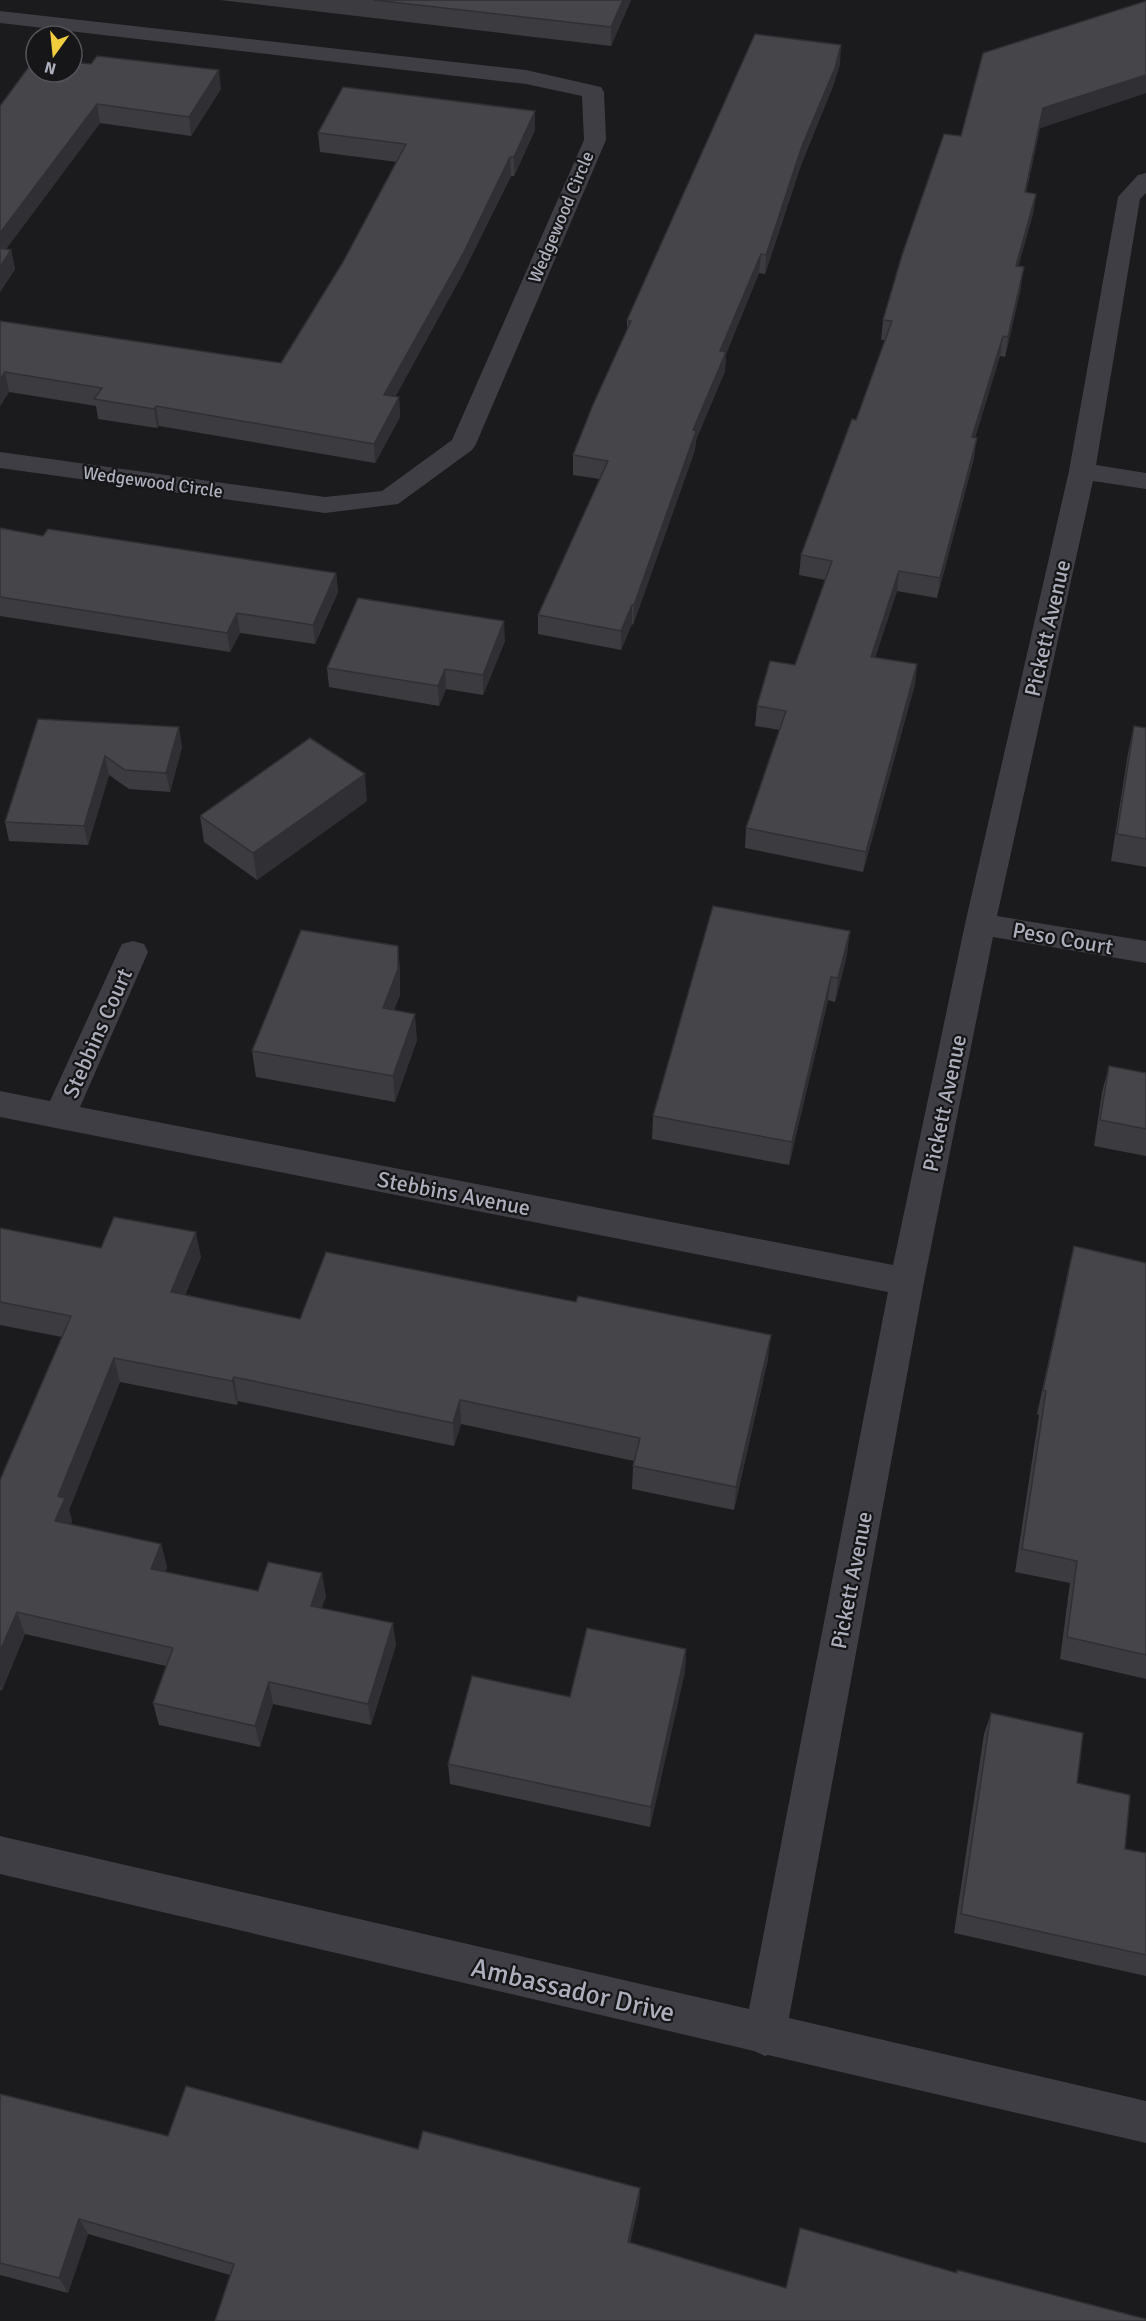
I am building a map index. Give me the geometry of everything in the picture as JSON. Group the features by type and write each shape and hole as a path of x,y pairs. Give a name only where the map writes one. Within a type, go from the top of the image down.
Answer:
{"street":[{"path":"0,9 10,0"},
{"name":"Wedgewood Circle","path":"0,16 526,77 593,92 595,140 463,444 389,498 325,505 0,460"},
{"name":"Pickett Avenue","path":"765,2035 907,1282 980,924 1082,471 1129,197 1146,180"},
{"path":"1082,471 1146,481"},
{"name":"Peso Court","path":"980,924 1146,952"},
{"name":"Stebbins Court","path":"60,1115 133,951"},
{"name":"Stebbins Avenue","path":"0,1104 907,1282"},
{"name":"Ambassador Drive","path":"0,1855 1146,2122"}],"building":[{"path":"374,0 623,0 611,27"},
{"path":"1146,1 1146,75 1043,108 1025,192 1036,194 1016,266 1024,267 1008,337 1003,336 972,437 977,438 940,578 899,571 871,657 917,664 866,852 746,828 786,711 757,706 770,661 795,665 832,561 801,555 852,419 856,420 892,321 883,320 902,255 944,134 961,136 983,53"},
{"path":"755,34 841,45 835,68 802,146 766,255 761,254 720,351 726,352 693,430 696,431 634,605 621,631 538,615 608,461 573,455 631,321 627,320"},
{"path":"97,56 219,70 189,117 97,104 0,233 0,106 24,73 24,84 84,84 84,63 91,64"},
{"path":"343,87 535,111 514,157 510,157 463,254 384,395 399,397 374,444 156,406 154,409 94,399 102,388 5,372 0,380 0,321 281,363 343,262 406,144 318,133"},
{"path":"0,248 11,250 0,267"},
{"path":"0,528 43,536 48,529 336,573 313,625 237,613 227,633 0,597"},
{"path":"358,598 504,621 483,675 445,669 438,686 327,668"},
{"path":"38,719 179,727 166,773 125,770 105,756 84,826 5,822"},
{"path":"1134,726 1146,728 1146,839 1117,834"},
{"path":"310,738 365,774 253,853 200,816"},
{"path":"713,906 850,931 838,978 831,977 792,1142 653,1116"},
{"path":"301,930 398,946 398,969 383,1008 415,1014 393,1076 252,1051"},
{"path":"1109,1066 1146,1073 1146,1129 1100,1120"},
{"path":"114,1217 196,1232 171,1292 300,1319 326,1252 576,1302 578,1296 771,1335 736,1487 633,1466 640,1438 460,1400 453,1423 234,1377 232,1381 114,1358 58,1496 65,1498 55,1521 161,1544 151,1569 258,1591 268,1562 322,1573 311,1606 393,1623 368,1704 269,1682 255,1726 153,1703 173,1648 17,1612 0,1651 0,1480 71,1316 0,1302 0,1228 101,1248"},
{"path":"1074,1246 1146,1263 1146,1655 1067,1637 1077,1561 1022,1549 1046,1391 1043,1390"},
{"path":"587,1628 686,1649 651,1807 448,1764 472,1676 570,1697"},
{"path":"991,1713 1083,1733 1077,1783 1130,1795 1125,1849 1146,1853 1146,1955 961,1914"},
{"path":"186,2086 418,2149 423,2131 640,2188 628,2242 786,2288 800,2228 957,2273 957,2270 1146,2319 1146,2321 215,2321 234,2264 79,2219 59,2278 0,2263 0,2094 168,2136"}]}
